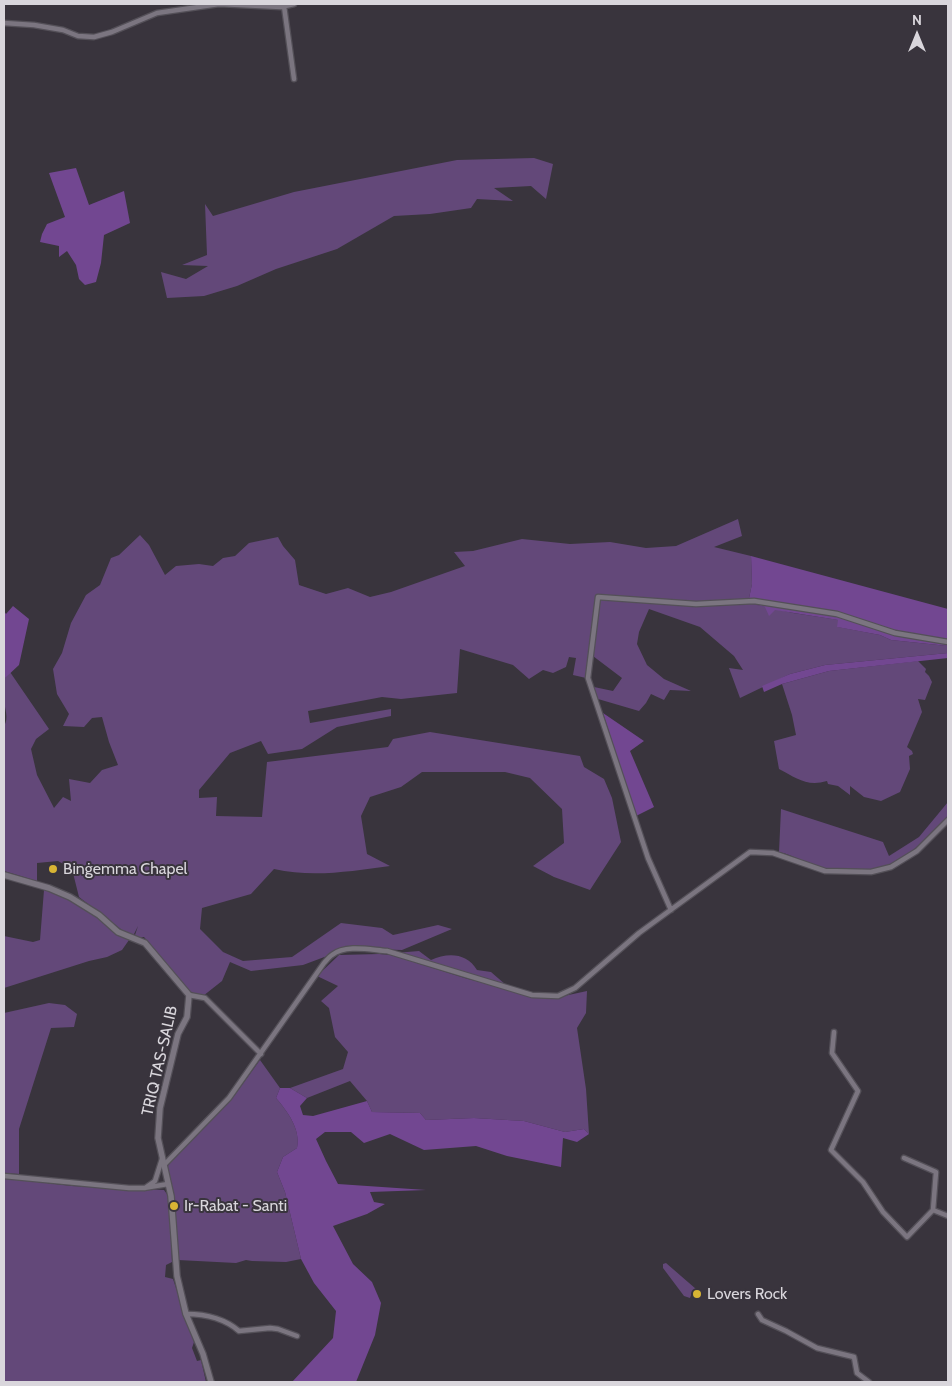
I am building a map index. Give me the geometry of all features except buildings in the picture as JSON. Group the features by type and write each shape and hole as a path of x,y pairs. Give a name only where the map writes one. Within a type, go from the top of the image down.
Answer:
{"street":[{"path":"4,23 63,30 78,36 94,37 127,26 151,15 199,7 219,4 284,6 294,4"},
{"path":"284,6 294,79"},
{"path":"671,910 648,858 588,678 598,597 696,604 754,601 837,614 895,633 948,642"},
{"path":"164,1165 229,1098 332,954 342,950 387,951 532,995 558,996 575,988 639,933 750,852 773,853 825,871 871,872 891,867 917,851 948,820"},
{"name":"TRIQ TAS-SALIB","path":"4,875 49,888 70,897 99,915 118,932 145,943 189,995 187,1016 178,1034 160,1108 158,1138 172,1196 177,1276 186,1314 203,1354 212,1382"},
{"path":"189,995 205,998 261,1054"},
{"path":"834,1032 832,1053 858,1091 831,1150 863,1182 883,1212 907,1237 933,1210 936,1172 904,1158"},
{"path":"144,1188 155,1180 162,1158"},
{"path":"4,1176 144,1188 168,1184"},
{"path":"933,1210 948,1216"},
{"path":"186,1314 202,1314 231,1325 239,1331 278,1329 297,1336"},
{"path":"758,1314 762,1320 786,1330 816,1348 854,1357 857,1373 869,1382"}],"shaded area":[{"path":"534,158 553,164 546,199 531,186 494,188 513,201 477,199 471,208 430,214 394,216 337,249 276,269 237,286 204,296 167,298 161,272 186,279 208,266 182,265 207,255 205,204 213,216 294,192 457,160"},
{"path":"76,168 89,205 124,191 130,223 104,235 101,263 96,282 85,285 79,279 76,265 67,251 59,257 59,246 40,242 47,224 65,217 49,173"},
{"path":"738,519 742,536 714,547 751,556 752,584 748,603 793,613 839,620 838,627 880,635 891,640 948,646 948,653 825,665 790,674 740,698 729,668 743,670 734,656 700,627 649,609 639,632 637,644 647,665 664,679 691,691 670,690 664,700 651,694 639,711 598,699 594,687 613,691 622,678 589,653 586,678 573,675 576,658 569,657 566,667 553,673 543,670 529,679 513,665 460,649 457,693 401,699 382,697 308,711 310,723 391,709 391,716 337,727 302,749 268,754 261,741 230,753 199,790 199,798 217,797 216,816 262,817 267,762 388,747 393,739 430,732 580,756 584,767 604,779 612,798 621,842 590,890 554,877 533,866 564,843 562,809 530,778 505,772 422,772 401,787 370,797 361,816 367,854 390,866 347,872 318,873 289,872 274,869 251,894 202,908 200,929 223,952 243,961 292,957 341,923 382,928 393,935 438,925 452,929 402,950 340,948 327,956 303,965 251,971 230,962 222,981 203,996 190,992 144,937 134,938 138,926 133,936 122,930 79,897 72,869 58,861 37,863 37,881 4,871 4,726 6,717 4,679 10,672 49,729 36,739 31,749 37,775 54,808 63,797 71,801 69,779 90,783 102,770 118,765 102,717 92,718 84,727 63,726 69,714 57,694 53,669 62,653 71,623 86,595 100,585 111,558 119,555 140,535 149,545 165,575 176,566 199,564 213,566 223,558 235,556 249,543 278,537 295,560 299,585 326,594 348,588 370,597 391,592 465,566 454,552 473,551 522,539 570,544 610,542 646,548 676,546"},
{"path":"751,556 948,609 948,646 891,640 880,635 837,627 838,620 775,610 769,616 765,607 748,603 752,584"},
{"path":"13,606 29,619 19,665 4,679 4,611 6,614"},
{"path":"948,653 948,658 829,671 782,684 764,692 762,686 790,674 825,665"},
{"path":"918,661 926,669 925,672 932,682 925,700 918,699 922,712 907,747 913,754 909,756 910,769 900,792 881,801 864,797 850,786 850,795 838,786 828,784 827,781 820,783 808,782 779,769 774,741 796,735 782,684 829,671"},
{"path":"603,713 644,741 630,751 654,807 636,816"},
{"path":"948,802 947,818 933,832 904,857 881,868 857,870 826,869 779,852 781,809 883,842 889,856 919,837"},
{"path":"44,890 58,894 95,915 113,931 129,940 122,950 107,957 4,988 4,936 33,942 40,940"},
{"path":"419,951 431,960 450,955 463,957 473,964 477,970 491,972 506,985 395,953"},
{"path":"339,955 391,955 468,979 550,999 587,991 586,1013 577,1028 586,1089 589,1134 584,1129 565,1132 524,1121 474,1118 426,1120 420,1113 372,1112 367,1101 350,1081 307,1098 290,1088 343,1069 348,1052 335,1037 329,1008 321,1001 338,986 317,976"},
{"path":"49,1003 65,1005 77,1014 74,1027 51,1028 19,1129 19,1174 4,1173 4,1013"},
{"path":"260,1060 280,1088 276,1098 289,1115 297,1134 297,1148 283,1157 277,1172 285,1192 301,1259 286,1262 246,1260 236,1263 178,1260 173,1196 167,1165 234,1096"},
{"path":"280,1088 290,1088 307,1098 300,1106 303,1115 313,1116 367,1101 372,1112 420,1113 426,1120 474,1118 524,1121 565,1132 584,1129 589,1134 577,1142 563,1138 561,1167 507,1156 476,1146 424,1150 390,1134 364,1143 351,1132 325,1132 316,1139 338,1184 426,1190 370,1192 374,1202 385,1204 367,1214 333,1226 353,1264 372,1282 381,1303 375,1335 356,1382 292,1382 333,1338 336,1311 314,1283 301,1259 285,1192 277,1172 283,1157 297,1148 298,1141 292,1121 276,1098"},
{"path":"4,1178 72,1186 164,1190 169,1197 172,1262 166,1265 165,1277 173,1279 194,1342 192,1348 197,1361 201,1360 206,1382 4,1382"},
{"path":"666,1263 696,1289 693,1290 690,1298 684,1296 663,1268 663,1264"}],"place":[{"name":"Binġemma Chapel","path":"53,869"},
{"name":"Ir-Rabat - Santi","path":"174,1206"},
{"name":"Lovers Rock","path":"697,1294"}]}
